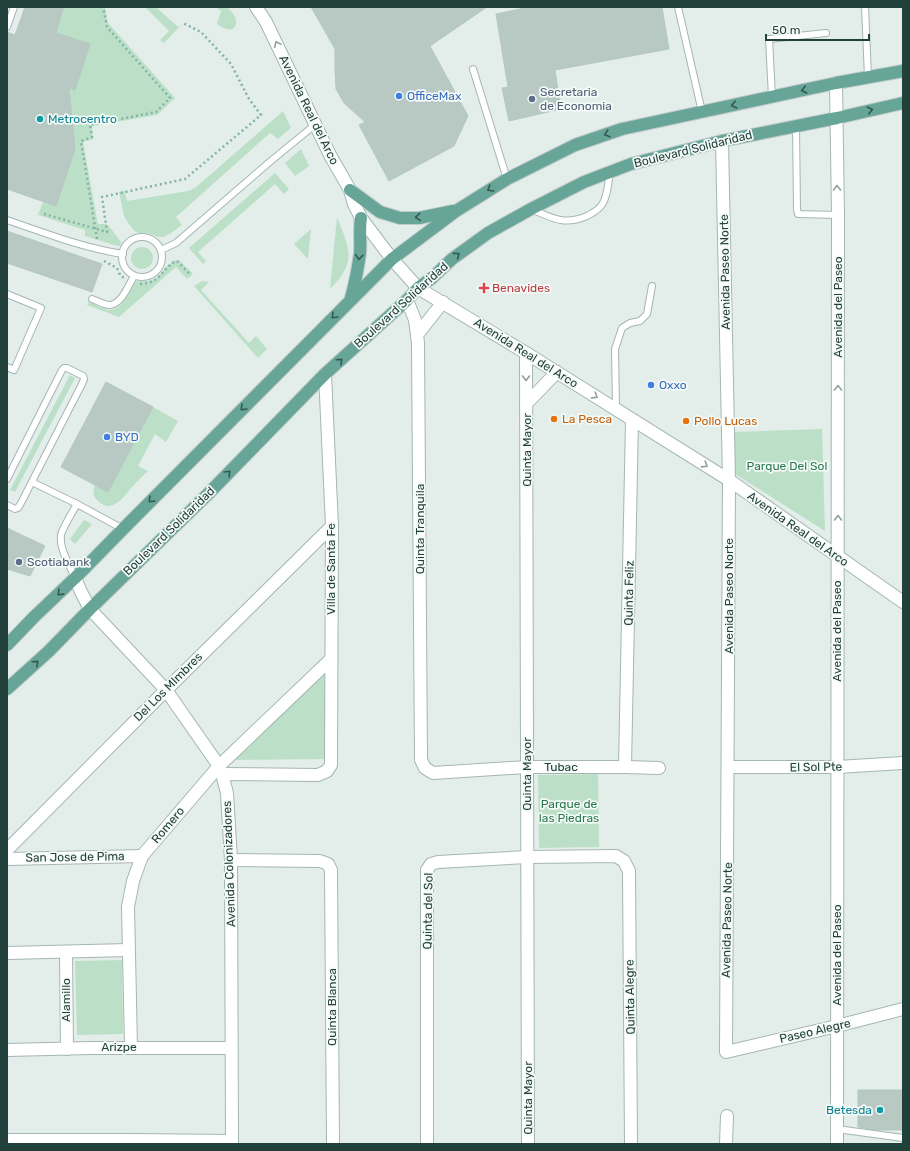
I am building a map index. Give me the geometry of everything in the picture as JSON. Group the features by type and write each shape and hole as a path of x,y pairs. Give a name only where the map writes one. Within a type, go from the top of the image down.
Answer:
{"main road":[{"path":"7,645 392,259 456,211 506,179 575,145 622,129 836,83 903,71"},
{"name":"Boulevard Solidaridad","path":"7,689 49,652 90,609 209,493 325,374 407,300 418,288 432,278 452,259 488,233 584,182 631,164 722,141 903,103"},
{"path":"350,190 380,212 400,218 419,218 456,211"},
{"path":"350,300 356,280 360,252 360,218"}],"street":[{"name":"Avenida Real del Arco","path":"256,7 266,22 330,155 350,190 360,218 392,259 418,288 557,372 729,480 903,602"},
{"name":"Avenida del Paseo","path":"836,83 838,215 837,1144"},
{"name":"Avenida Paseo Norte","path":"722,141 729,480 726,1052"},
{"name":"Quinta Tranquila","path":"407,300 415,320 418,343 421,760"},
{"path":"417,335 443,302"},
{"name":"Quinta Mayor","path":"526,353 528,1144"},
{"name":"Quinta Mayor","path":"526,404 557,372"},
{"name":"Villa de Santa Fe","path":"220,770 318,775 327,771 331,765 332,526 325,374"},
{"name":"Quinta Feliz","path":"625,767 632,420"},
{"name":"Del Los MImbres","path":"7,850 332,526"},
{"name":"Avenida Colonizadores","path":"75,578 90,609 166,690 220,770 227,793 231,860 232,1143"},
{"name":"Romero","path":"131,1047 128,907 133,881 142,856 220,770 331,658"},
{"name":"Tubac","path":"421,760 425,768 433,773 527,767 658,768"},
{"name":"El Sol Pte","path":"728,767 837,767 903,763"},
{"name":"San Jose de Pima","path":"7,859 142,856"},
{"name":"Quinta del Sol","path":"427,1144 426,870 431,864 438,862 527,857 616,856"},
{"name":"Quinta Alegre","path":"616,856 624,861 628,871 631,1144"},
{"name":"Quinta Blanca","path":"231,860 320,861 328,864 331,870 332,1144"},
{"path":"7,953 128,950"},
{"name":"Alamillo","path":"66,952 67,1049"},
{"name":"Paseo Alegre","path":"726,1052 903,1009"},
{"name":"Arizpe","path":"7,1050 131,1047 231,1048"},
{"path":"726,1144 727,1116"},
{"path":"7,1140 232,1143"}],"lane":[{"path":"7,27 14,7"},
{"path":"678,7 702,112"},
{"path":"865,7 868,77"},
{"path":"772,97 769,39 826,33"},
{"path":"473,70 506,179"},
{"path":"161,250 176,243 316,124"},
{"path":"796,126 796,209 798,214 838,215"},
{"path":"531,209 562,221 578,220 595,212 603,204 610,172"},
{"path":"7,220 71,242 108,252 123,254"},
{"path":"139,237 146,237 153,240 161,250 162,259 160,266 156,272 150,276 132,279 124,265 122,258 123,250 127,244 139,237"},
{"path":"92,299 110,305 115,304 123,296 132,279"},
{"path":"616,409 615,349 622,328 630,323 640,321 647,314 652,286"},
{"path":"7,294 41,308 14,370 7,367"},
{"path":"7,479 62,370 67,368 83,376 84,379 18,508 15,509 7,505"},
{"path":"32,482 77,504 122,529"},
{"path":"75,578 61,542 61,534 77,504"},
{"path":"837,1129 903,1138"}],"path":[{"path":"98,244 81,141 92,137 90,125 156,112 170,98 107,27 103,7"},
{"path":"44,214 107,232 102,197 185,179 262,115 249,99 231,64 201,32 183,23"},
{"path":"100,259 117,268 120,275 124,278 132,279 138,284 151,282 162,275 168,267 176,261 191,275"}],"green space":[{"path":"65,7 105,7 108,23 175,98 157,115 92,126 93,139 83,142 98,224 106,224 109,226 121,242 120,246 85,236 85,230 38,215 43,202 56,206 75,149 71,106 55,101 60,86 75,90 89,44 56,33"},
{"path":"145,7 156,7 178,27 183,23 164,43 160,40 169,31"},
{"path":"216,7 227,7 232,12 236,22 235,27 232,29 227,29 217,24 221,11"},
{"path":"283,111 291,128 278,139 270,133 176,217 182,225 163,237 158,237 148,233 139,233 130,226 124,216 119,192 125,191 127,201 188,191 195,188"},
{"path":"301,149 309,166 295,176 285,163"},
{"path":"275,173 289,189 284,194 275,184 198,252 206,261 203,264 189,248"},
{"path":"337,217 348,247 348,263 339,280 330,289"},
{"path":"311,229 308,259 294,244"},
{"path":"142,247 150,250 153,258 150,266 142,269 134,266 131,258 134,250"},
{"path":"176,260 179,260 193,274 187,279 176,267 119,317 87,305 89,302 109,310 118,307 126,299 136,281 152,280 156,278 166,267"},
{"path":"202,281 209,282 201,290 249,343 256,336 267,349 258,358 194,286"},
{"path":"70,375 75,378 15,492 10,490"},
{"path":"153,407 178,421 166,442 155,434 138,466 148,471 121,500 112,505 107,506 102,504 94,496 93,491 95,485 108,492"},
{"name":"Parque Del Sol","path":"822,429 825,531 735,474 734,432"},
{"path":"84,520 92,524 75,544 70,539"},
{"path":"330,660 330,759 226,760"},
{"name":"Parque de las Piedras","path":"598,774 599,847 539,848 538,775"},
{"path":"122,960 123,1034 77,1035 75,961"}],"building":[{"name":"Metrocentro","path":"25,7 64,7 56,33 90,44 75,90 69,88 75,149 56,206 7,189 7,32 15,35"},
{"name":"OfficeMax","path":"311,7 487,7 430,46 468,116 454,146 389,181 359,125 365,122 344,103 336,89 335,49"},
{"path":"529,7 662,7 669,49 555,70 561,109 509,121 502,88 508,87 496,14"},
{"path":"7,231 102,264 92,292 7,263"},
{"name":"BYD","path":"106,382 153,407 108,492 61,467"},
{"path":"7,528 45,546 30,576 7,569"},
{"name":"Betesda","path":"858,1090 903,1090 903,1130 876,1130 858,1127"}],"place":[{"name":"OfficeMax","path":"399,96"},
{"name":"Secretaria de Economia","path":"532,99"},
{"name":"Metrocentro","path":"40,119"},
{"name":"Benavides","path":"484,288"},
{"name":"Oxxo","path":"651,385"},
{"name":"La Pesca","path":"554,419"},
{"name":"Pollo Lucas","path":"686,421"},
{"name":"BYD","path":"107,437"},
{"name":"Scotiabank","path":"19,562"},
{"name":"Betesda","path":"880,1110"}]}
